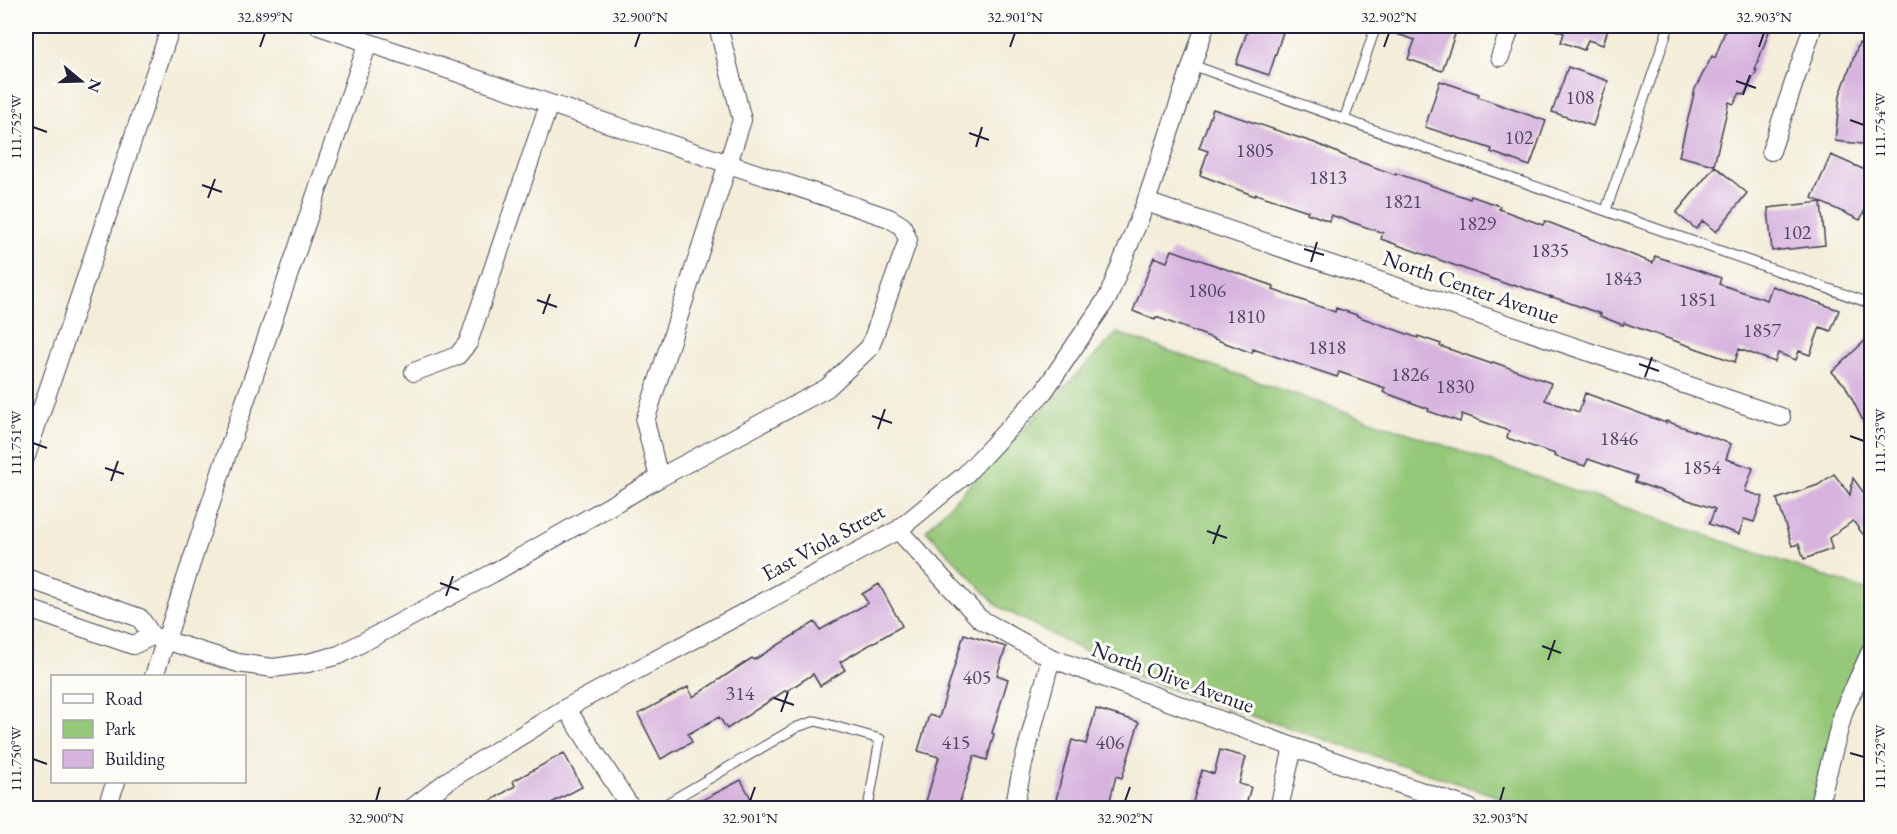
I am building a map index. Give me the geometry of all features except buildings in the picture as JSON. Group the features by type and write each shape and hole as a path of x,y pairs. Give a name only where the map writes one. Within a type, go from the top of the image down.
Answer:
{"street":[{"path":"26,456 171,26"},
{"path":"26,608 133,645 159,639 238,663 273,668 308,663 339,655 493,573 659,478 827,388 870,347 908,240 902,226 889,218 319,26"},
{"path":"659,478 645,421 742,120 718,26"},
{"name":"East Viola Street","path":"412,808 449,780 566,708 898,530 965,475 1044,392 1108,297 1146,202 1205,26"},
{"path":"1500,57 1510,26"},
{"path":"1771,151 1814,26"},
{"path":"154,675 159,639 226,457 368,43"},
{"path":"414,372 458,356 468,343 549,104"},
{"name":"North Center Avenue","path":"1146,202 1781,417"},
{"name":"North Olive Avenue","path":"898,530 980,619 1051,658 1293,747 1469,808"},
{"path":"26,578 140,618 159,639"},
{"path":"1818,808 1844,710 1872,649"},
{"path":"1014,808 1051,658"},
{"path":"566,708 631,808"},
{"path":"1279,808 1293,747"},
{"path":"106,808 116,783"}],"lane":[{"path":"1344,120 1376,26"},
{"path":"1606,210 1669,26"},
{"path":"1192,65 1872,304"},
{"path":"659,808 797,727 816,721 880,739 868,808"}],"green space":[{"path":"1117,333 1871,592 1871,629 1812,808 1533,808 1134,677 998,606 926,530"}]}
